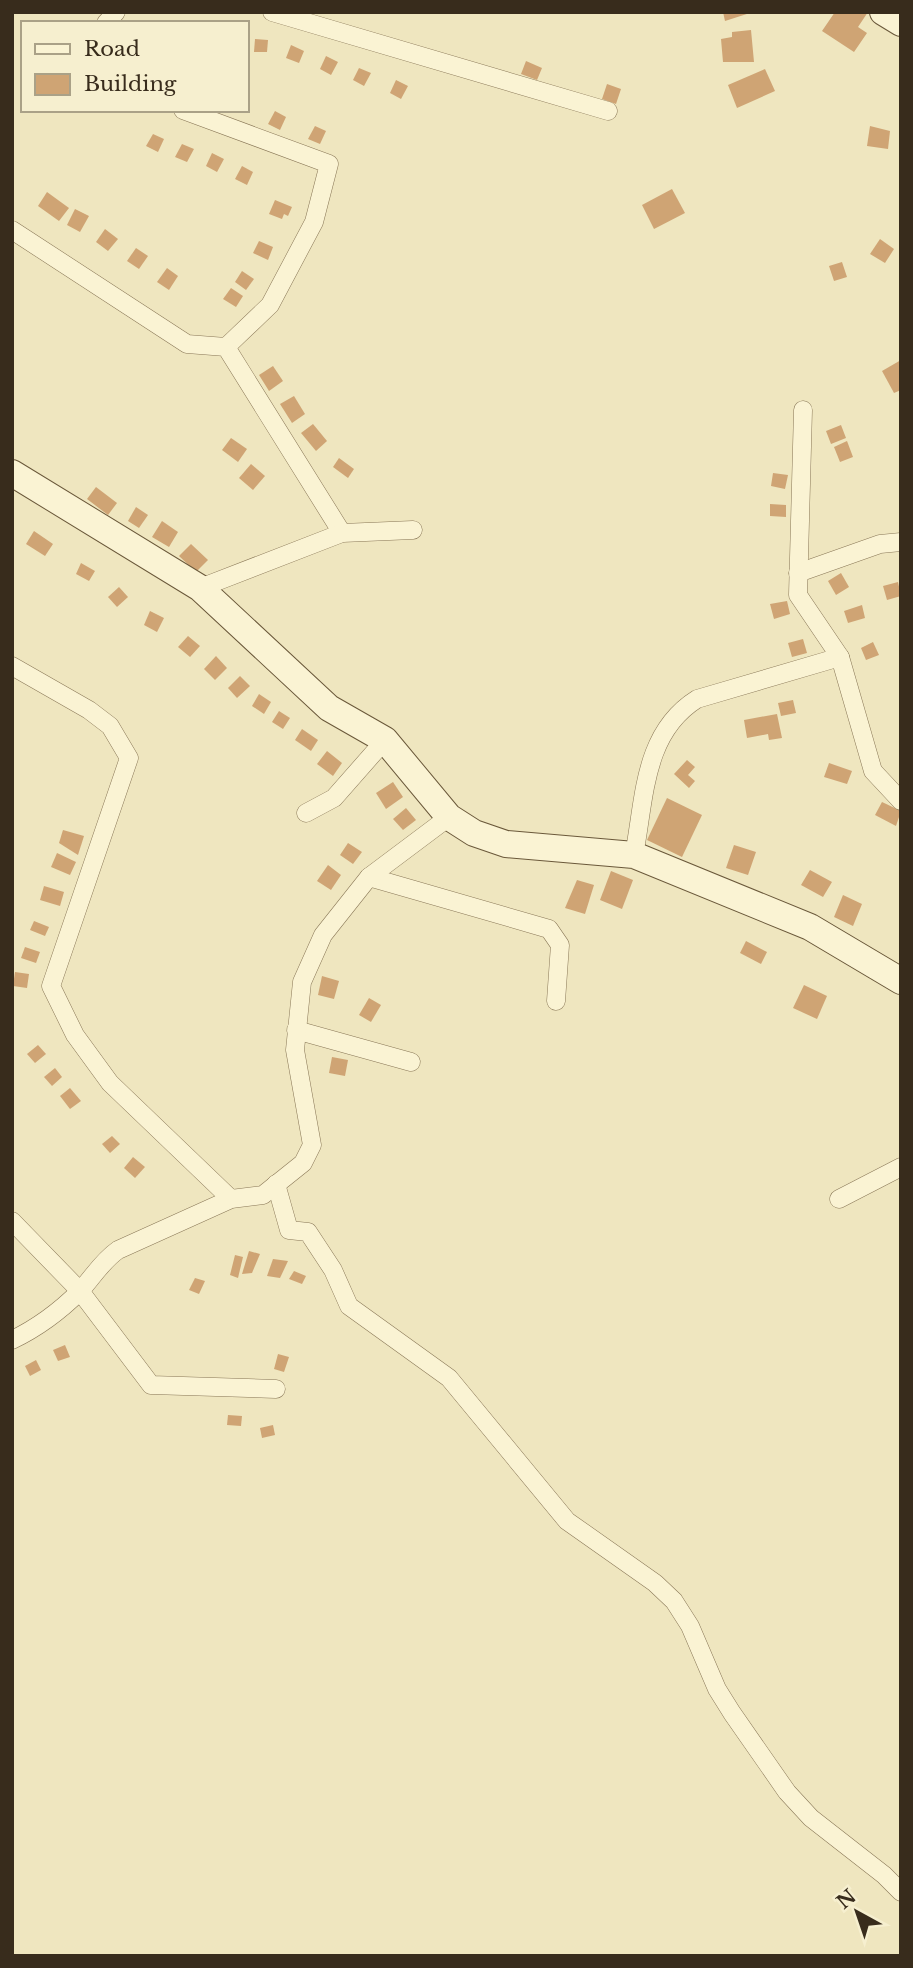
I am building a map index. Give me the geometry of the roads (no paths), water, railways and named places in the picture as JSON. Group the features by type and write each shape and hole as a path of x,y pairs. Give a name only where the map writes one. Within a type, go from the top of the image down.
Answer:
{"street":[{"path":"272,12 608,111"},
{"path":"883,12 901,23"},
{"path":"12,230 187,344 226,347 270,305 314,222 329,164 188,112"},
{"path":"226,347 342,533"},
{"path":"803,410 798,595 840,657 873,771 901,800"},
{"path":"12,473 200,588 329,708 386,740 449,817 474,832 506,844 634,855 810,928 901,981"},
{"path":"200,588 342,533 413,530"},
{"path":"798,573 880,544 901,542"},
{"path":"634,855 652,757 665,727 681,709 697,699 840,657"},
{"path":"12,666 89,710 110,726 129,758 51,986 75,1035 110,1083 232,1199"},
{"path":"306,813 334,798 386,740"},
{"path":"12,1340 36,1328 80,1291 107,1258 118,1250 232,1199 263,1195 303,1163 312,1145 297,1077 296,1030 302,982 323,935 369,877 449,817"},
{"path":"369,877 549,929 560,945 556,1001"},
{"path":"296,1030 411,1062"},
{"path":"839,1199 901,1167"},
{"path":"276,1184 289,1230 308,1232 333,1270 349,1306 449,1378 567,1521 655,1583 674,1601 691,1626 722,1697 787,1792 811,1818 884,1875 901,1892"},
{"path":"12,1221 80,1291 151,1385 276,1389"}]}
